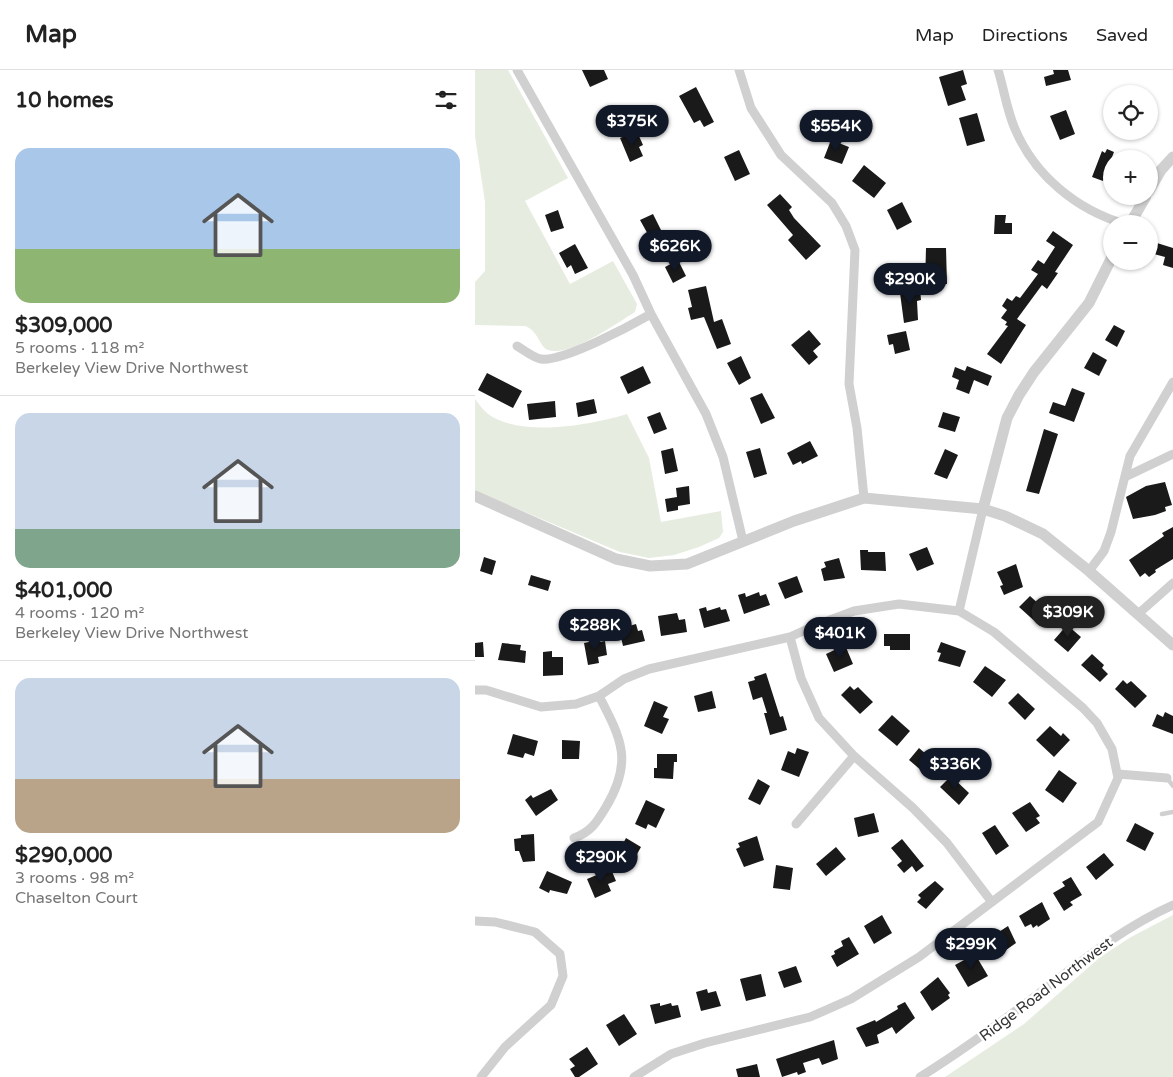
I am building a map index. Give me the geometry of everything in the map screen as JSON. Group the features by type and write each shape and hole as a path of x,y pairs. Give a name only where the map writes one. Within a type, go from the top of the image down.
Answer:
{"street":[{"path":"517,70 633,274 651,314 706,414 723,457 743,541"},
{"path":"739,70 751,108 781,155 832,204 846,226 855,250 849,384 857,428 864,498"},
{"path":"998,70 1015,130 1036,164 1055,188 1103,217"},
{"path":"1158,176 1173,157"},
{"path":"959,610 1007,418 1034,372 1089,303 1106,270"},
{"path":"517,346 541,359 558,356 583,348 651,314"},
{"path":"1089,571 1104,551 1130,456 1173,382"},
{"path":"1125,477 1173,454"},
{"path":"475,496 616,559 650,566 687,564 794,520 864,498 983,509 1005,516 1043,534 1089,571 1173,645"},
{"path":"1138,614 1173,583"},
{"path":"475,690 486,690 541,707 576,704 599,696 624,679 658,667 790,638 813,626 854,611 899,604 959,610 994,632 1019,651 1097,723 1112,748 1118,774 1110,799 1098,822 1017,884 991,901 957,930 887,979 851,999 787,1024 705,1043 671,1054 634,1077"},
{"path":"790,638 791,648 813,709 854,756 913,808 947,843 991,901"},
{"path":"574,838 587,833 595,826 619,783 621,773 622,750 619,736 599,696"},
{"path":"796,824 854,756"},
{"path":"1118,774 1167,778"},
{"name":"Ridge Road Northwest","path":"921,1077 964,1050 1097,949 1150,915 1173,905"},
{"path":"475,921 495,922 535,932 560,954 563,976 551,1005 505,1047 481,1077"}],"lane":[{"path":"1167,778 1173,786"},
{"path":"1163,814 1173,812"}],"shaded area":[{"path":"475,70 508,70 568,178 525,201 570,284 613,261 637,304 635,312 593,338 568,349 548,350 533,331 525,326 475,325 475,282 485,271 485,202 475,136"},
{"path":"475,399 488,414 519,426 556,427 576,425 627,414 649,458 661,522 721,511 723,532 719,538 699,547 674,555 649,558 620,552 475,491"},
{"path":"1173,915 1173,1077 945,1077 1024,1024 1099,958 1131,937"}],"building":[{"path":"582,70 604,70 608,79 590,87"},
{"path":"963,70 967,84 961,86 966,100 948,106 939,77"},
{"path":"1053,70 1068,70 1071,80 1046,86 1044,77 1054,74"},
{"path":"696,87 714,122 704,127 700,120 694,123 679,96"},
{"path":"1066,110 1075,134 1060,140 1050,116"},
{"path":"977,113 985,141 967,146 959,118"},
{"path":"632,133 634,138 639,136 643,145 639,147 643,156 630,162 620,138"},
{"path":"831,140 849,147 842,164 824,158"},
{"path":"739,150 750,174 735,181 724,157"},
{"path":"1103,152 1103,181 1092,177"},
{"path":"864,165 886,183 874,198 852,181"},
{"path":"780,194 792,207 789,210 794,218 821,246 806,260 788,240 793,235 767,205"},
{"path":"902,202 912,222 897,230 887,210"},
{"path":"558,210 564,228 551,232 545,215"},
{"path":"653,214 662,232 650,238 640,220"},
{"path":"995,215 1006,215 1005,223 1012,223 1012,234 994,234"},
{"path":"1053,231 1073,245 1055,272 1058,273 1047,289 1042,285 1017,319 1026,325 1001,364 987,354 1008,326 1005,325 1007,322 1001,318 1007,310 1002,306 1007,298 1012,301 1016,296 1020,298 1038,274 1031,270 1038,260 1044,264 1055,247 1046,241"},
{"path":"1158,243 1173,248 1173,268 1163,265 1165,257 1158,255"},
{"path":"575,244 588,268 575,274 571,265 567,268 559,253"},
{"path":"926,248 946,248 947,284 925,284"},
{"path":"678,260 686,276 673,283 665,267"},
{"path":"706,286 714,322 722,319 731,344 717,349 704,317 691,320 688,308 692,307 688,290"},
{"path":"920,289 921,300 917,301 918,320 904,323 900,293"},
{"path":"1114,325 1125,331 1117,347 1105,340"},
{"path":"809,330 821,344 813,351 818,357 809,365 791,345"},
{"path":"906,331 910,350 895,354 893,344 889,345 887,335"},
{"path":"1093,352 1107,360 1099,376 1084,368"},
{"path":"741,356 751,378 739,385 727,363"},
{"path":"643,366 651,383 628,394 620,377"},
{"path":"967,366 992,376 988,386 974,380 969,394 956,389 959,380 952,377 955,367 965,371"},
{"path":"487,373 522,391 513,408 478,390"},
{"path":"1072,388 1085,393 1074,422 1049,413 1053,402 1065,406"},
{"path":"762,393 775,418 761,424 750,398"},
{"path":"594,399 597,413 578,417 576,403"},
{"path":"555,401 556,417 529,420 527,404"},
{"path":"660,412 667,429 654,434 647,417"},
{"path":"943,412 960,417 955,432 938,427"},
{"path":"1044,429 1058,434 1039,494 1026,491"},
{"path":"810,441 818,456 802,464 801,461 793,465 787,453"},
{"path":"673,448 678,471 665,474 661,451"},
{"path":"760,448 767,474 754,478 746,452"},
{"path":"945,449 958,455 947,479 934,474"},
{"path":"1165,482 1172,505 1165,507 1166,511 1155,515 1133,519 1126,497 1146,486"},
{"path":"689,486 690,504 678,506 678,510 667,512 665,499 677,497 676,488"},
{"path":"1173,527 1173,559 1155,570 1156,572 1149,577 1145,573 1140,577 1129,560 1164,536 1162,533"},
{"path":"927,547 934,564 917,571 909,554"},
{"path":"860,550 885,552 886,571 861,570"},
{"path":"484,557 496,561 492,575 480,571"},
{"path":"839,558 845,578 824,581 821,569 826,567 824,562"},
{"path":"1016,564 1023,587 1004,595 1000,586 1003,585 997,572"},
{"path":"531,575 551,581 548,591 528,585"},
{"path":"797,576 803,592 785,599 778,583"},
{"path":"759,592 760,596 766,594 770,605 744,614 738,595 745,593 746,597"},
{"path":"1030,596 1041,606 1044,602 1050,608 1046,613 1049,616 1040,626 1019,607"},
{"path":"706,607 707,611 720,607 721,610 726,609 730,621 704,628 699,609"},
{"path":"677,613 679,620 685,619 687,632 661,636 658,616"},
{"path":"636,624 638,631 642,630 645,641 623,646 619,629"},
{"path":"1067,625 1081,637 1068,652 1054,640"},
{"path":"884,634 910,634 910,650 890,650 890,646 884,646"},
{"path":"599,640 599,642 605,641 607,655 598,657 599,663 588,665 584,643"},
{"path":"483,642 484,657 475,657 475,643"},
{"path":"941,642 966,651 960,667 938,661 941,653 937,652"},
{"path":"502,643 521,645 520,650 526,651 525,663 498,660"},
{"path":"845,645 853,664 834,672 826,654"},
{"path":"552,651 552,657 563,657 563,675 543,676 543,652"},
{"path":"1092,654 1104,665 1102,668 1108,674 1100,682 1081,665"},
{"path":"985,666 1006,680 992,697 973,682"},
{"path":"766,673 780,717 783,716 787,730 770,735 764,713 767,713 762,697 753,700 748,682 755,680 754,677"},
{"path":"1123,680 1127,684 1131,681 1147,696 1135,708 1115,689"},
{"path":"850,686 854,690 858,687 873,702 860,714 841,695"},
{"path":"712,691 716,708 698,712 694,696"},
{"path":"1018,693 1035,709 1025,720 1008,703"},
{"path":"654,701 668,707 663,717 669,719 662,734 644,726"},
{"path":"1165,712 1173,716 1173,734 1152,726 1157,714 1163,717"},
{"path":"892,715 910,731 897,746 878,730"},
{"path":"1050,726 1061,736 1063,733 1070,740 1054,757 1036,740"},
{"path":"513,734 538,741 534,756 525,753 523,758 507,754"},
{"path":"562,740 580,741 579,759 562,759"},
{"path":"797,748 809,752 799,777 781,770 788,751 795,754"},
{"path":"919,748 933,760 929,764 935,769 929,777 909,760"},
{"path":"657,754 677,754 677,762 674,762 673,779 654,778 654,768 657,768"},
{"path":"1059,770 1077,783 1063,803 1045,790"},
{"path":"951,776 969,793 959,805 940,787"},
{"path":"758,779 770,786 760,805 748,799"},
{"path":"551,789 558,800 536,816 525,800 531,795 533,798"},
{"path":"646,800 665,809 656,828 648,824 646,829 635,824"},
{"path":"1030,802 1040,816 1036,818 1040,823 1026,832 1012,813"},
{"path":"874,813 879,832 858,837 854,818"},
{"path":"1135,823 1154,833 1145,851 1126,841"},
{"path":"995,825 1009,846 996,855 982,833"},
{"path":"534,834 535,861 523,862 519,851 515,851 514,839 521,838 521,835"},
{"path":"757,836 764,860 744,867 736,849 740,847 738,843"},
{"path":"626,838 641,847 631,865 616,857"},
{"path":"902,839 924,866 916,872 912,866 904,873 897,865 902,861 891,848"},
{"path":"836,847 846,859 826,876 816,864"},
{"path":"1104,853 1114,865 1096,880 1086,867"},
{"path":"776,865 793,868 790,890 773,888"},
{"path":"611,869 616,881 608,884 611,891 595,898 587,879"},
{"path":"547,871 572,882 567,894 550,890 549,893 539,888"},
{"path":"1071,877 1082,895 1070,902 1073,905 1064,911 1053,893 1065,886 1062,882"},
{"path":"935,881 944,889 926,909 917,902 921,898 918,895"},
{"path":"1042,902 1050,919 1038,927 1037,925 1033,928 1031,924 1025,927 1019,916"},
{"path":"882,915 892,933 874,944 864,926"},
{"path":"1008,926 1016,943 996,957 985,941"},
{"path":"849,937 859,954 837,967 831,956 835,954 834,951 843,946 841,941"},
{"path":"975,954 988,976 968,987 955,965"},
{"path":"796,966 802,982 784,988 778,972"},
{"path":"761,974 766,996 746,1001 740,979"},
{"path":"938,977 950,993 948,995 950,998 932,1011 920,992"},
{"path":"707,989 708,993 716,991 721,1006 701,1011 696,992"},
{"path":"905,1002 915,1018 896,1034 892,1027 877,1035 879,1043 866,1047 856,1028 875,1020 876,1022 898,1009 897,1006"},
{"path":"660,1003 660,1006 671,1003 672,1006 678,1005 681,1017 655,1024 650,1005"},
{"path":"624,1014 637,1034 619,1046 606,1025"},
{"path":"834,1040 838,1059 822,1065 819,1058 803,1063 806,1072 798,1075 797,1072 782,1077 776,1059"},
{"path":"587,1047 598,1064 579,1077 575,1077 570,1069 575,1066 569,1059"},
{"path":"757,1064 760,1077 738,1077 736,1069"}]}
